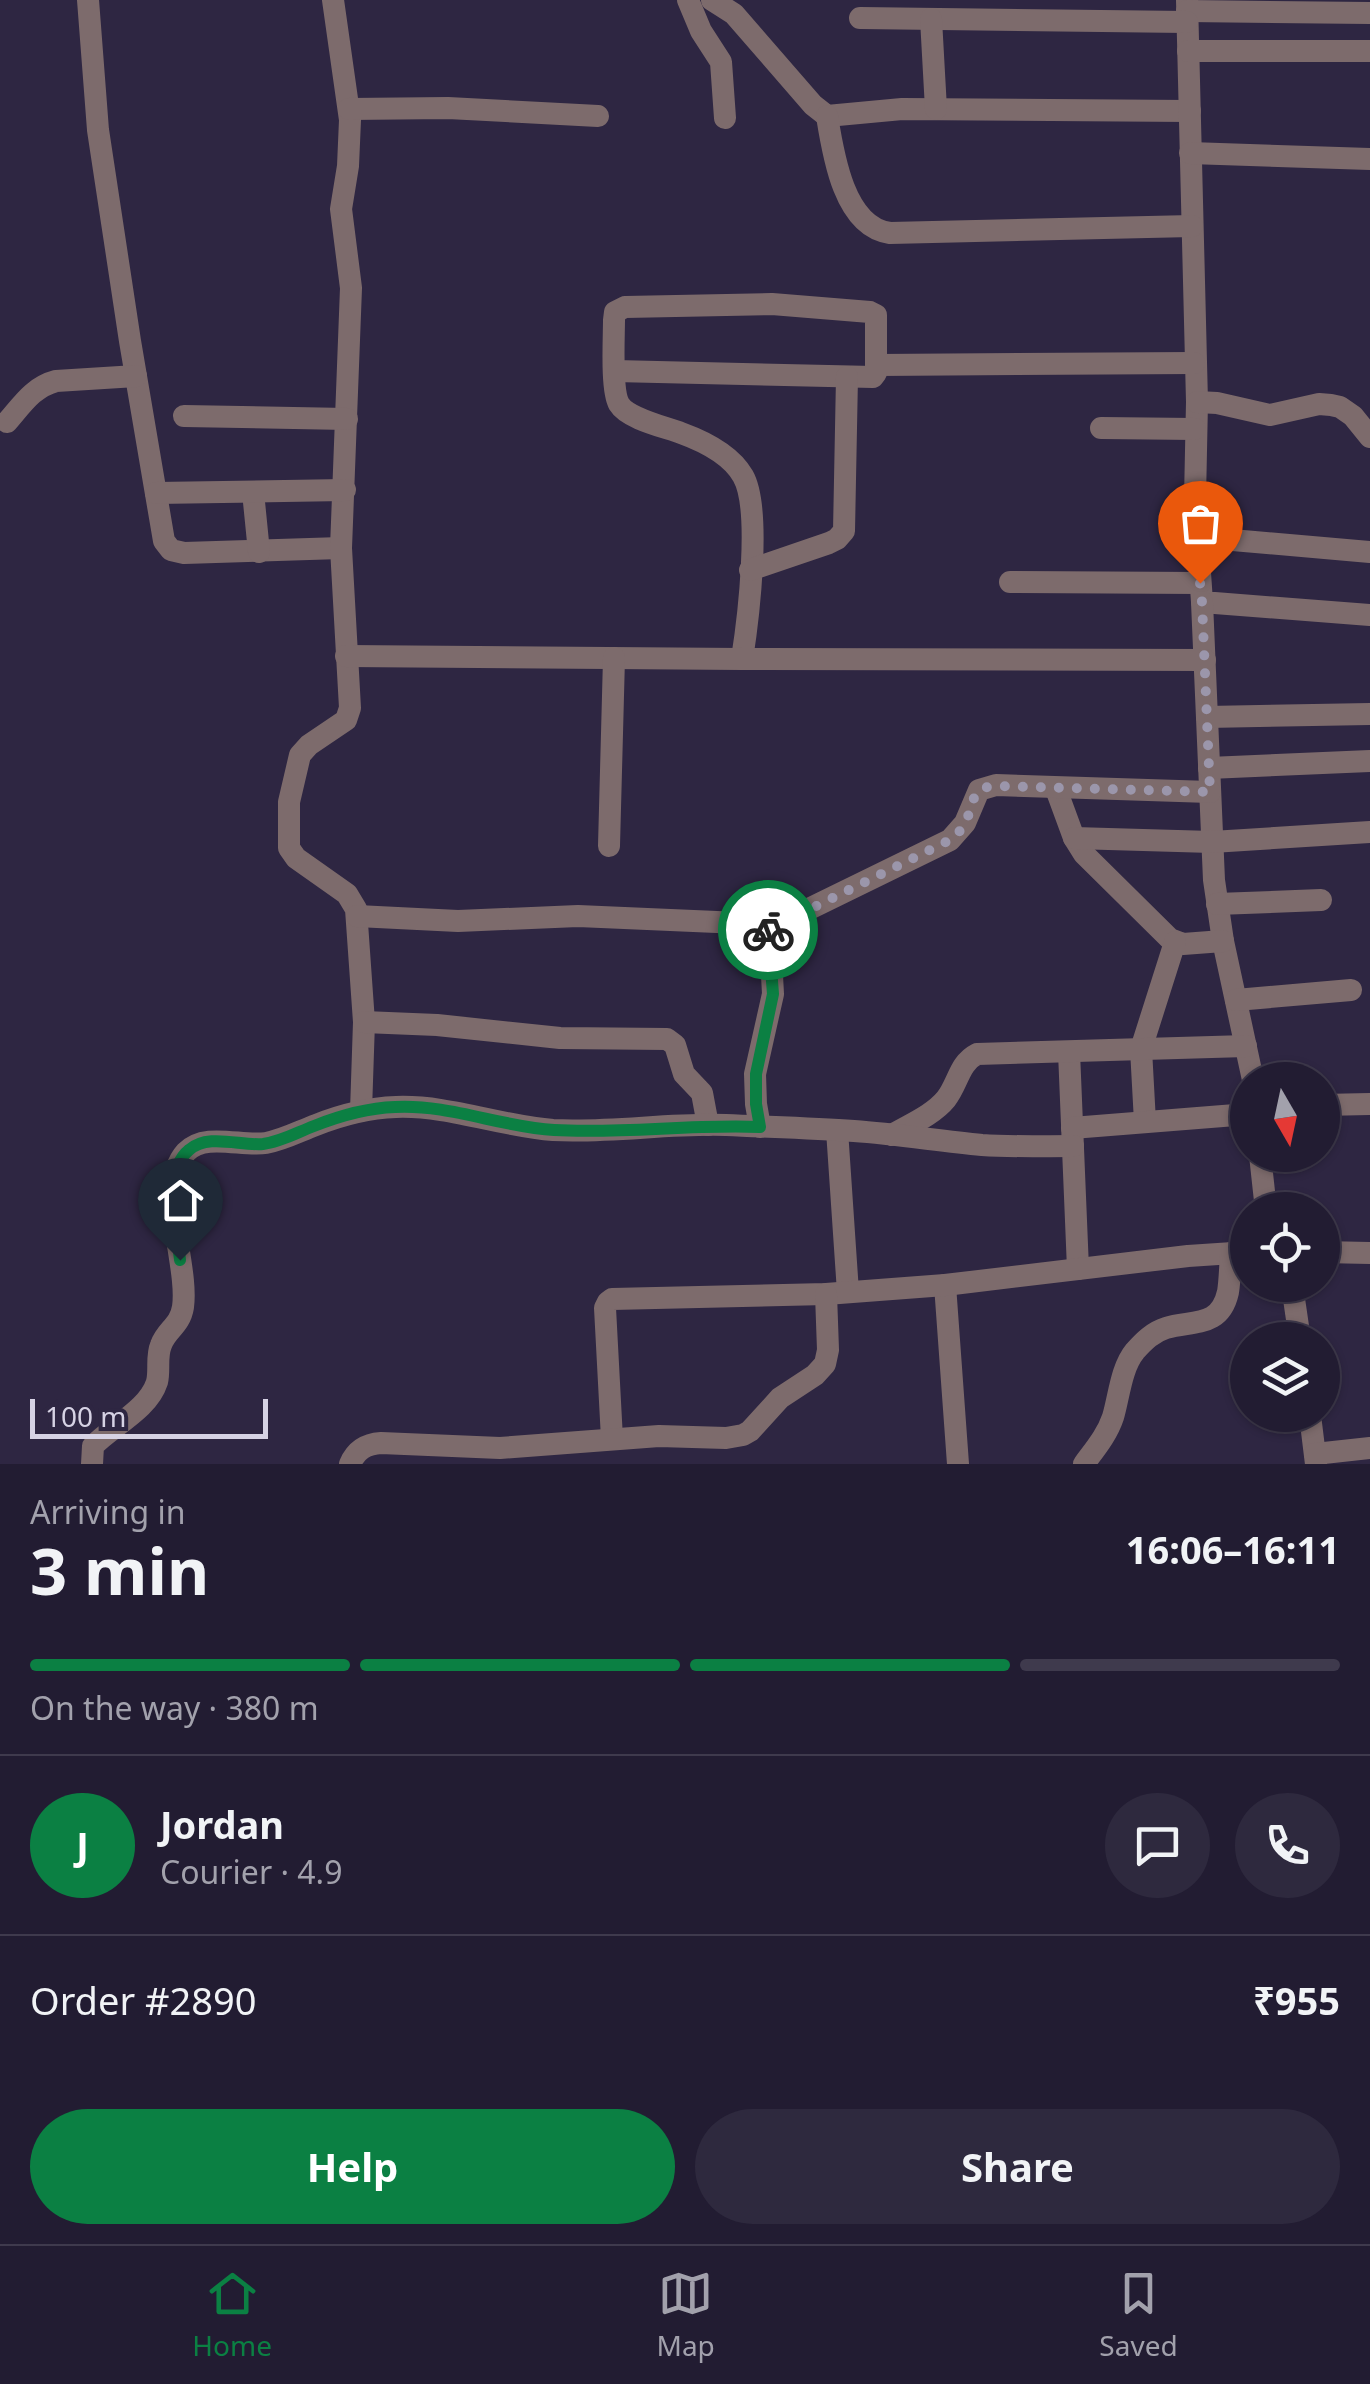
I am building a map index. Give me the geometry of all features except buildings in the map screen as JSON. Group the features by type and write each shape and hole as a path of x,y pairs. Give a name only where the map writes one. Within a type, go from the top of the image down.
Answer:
{"street":[{"path":"88,0 98,130 164,541 171,550 184,552 341,548"},
{"path":"333,0 349,109 350,143 341,209 351,288 341,548 350,708 343,722 308,745 300,755 288,802 288,848 346,894 357,916 364,1022 361,1111"},
{"path":"688,0 700,31 721,62 726,118"},
{"path":"712,0 734,14 827,116 842,183 865,221 876,230 890,233 1192,226"},
{"path":"860,18 1187,11 1370,13"},
{"path":"1187,11 1197,402 1195,499 1212,842 1223,941 1249,1062"},
{"path":"931,19 936,109"},
{"path":"1188,51 1370,51"},
{"path":"349,109 448,108 598,116"},
{"path":"827,116 936,109 1190,111"},
{"path":"1190,153 1370,158"},
{"path":"615,372 873,377 878,320 874,314 748,303 618,308 614,314 615,372 617,400 624,410 712,448 740,471 748,488 752,520 748,621 742,660"},
{"path":"877,364 1194,362"},
{"path":"7,422 46,384 136,376"},
{"path":"750,570 829,543 844,531 846,377"},
{"path":"1197,402 1270,415 1331,405 1354,416 1370,437"},
{"path":"184,416 348,419"},
{"path":"1101,428 1196,429"},
{"path":"156,493 345,490"},
{"path":"253,492 259,552"},
{"path":"1198,538 1370,552"},
{"path":"1010,582 1201,592 1370,615"},
{"path":"346,656 1205,660"},
{"path":"610,846 614,658"},
{"path":"1207,716 1370,714"},
{"path":"1209,768 1370,762"},
{"path":"768,929 950,840 965,824 976,794 983,787 1210,792"},
{"path":"1056,789 1074,838 1092,862 1176,942 1223,941"},
{"path":"1074,838 1212,842 1370,832"},
{"path":"1217,904 1321,900"},
{"path":"357,916 458,921 578,916 759,923 768,929"},
{"path":"760,1127 756,1074 773,994 768,929"},
{"path":"1145,1122 1141,1049 1176,942"},
{"path":"1236,1000 1352,990"},
{"path":"364,1022 438,1025 560,1038 668,1039 676,1045 682,1070 702,1093 708,1125"},
{"path":"892,1135 940,1105 964,1065 972,1056 983,1053 1246,1046"},
{"path":"1069,1052 1078,1269"},
{"path":"1340,1104 1370,1104"},
{"path":"92,1464 93,1446 154,1388 160,1347 182,1312 184,1287 174,1178 179,1162 191,1147 206,1142 273,1142 361,1111 394,1106 552,1130 708,1125 837,1130 1003,1146 1145,1122 1230,1115"},
{"path":"350,1464 359,1450 381,1443 500,1448 658,1436 736,1438 750,1431 771,1407 825,1364 837,1293 837,1130"},
{"path":"1340,1252 1370,1253"},
{"path":"612,1439 605,1308 617,1299 837,1293 1230,1254"},
{"path":"945,1285 958,1464"},
{"path":"1084,1464 1112,1420 1131,1356 1147,1338 1162,1329 1210,1319 1221,1309 1230,1286"},
{"path":"1312,1432 1316,1459 1370,1448"}],"way so far":[{"path":"768,930 950,840 965,824 976,794 983,787 1210,792 1200,583"}],"route":[{"path":"180,1260 174,1178 179,1162 198,1144 263,1144 361,1111 394,1106 552,1130 760,1127 756,1074 773,994 768,930"}]}
